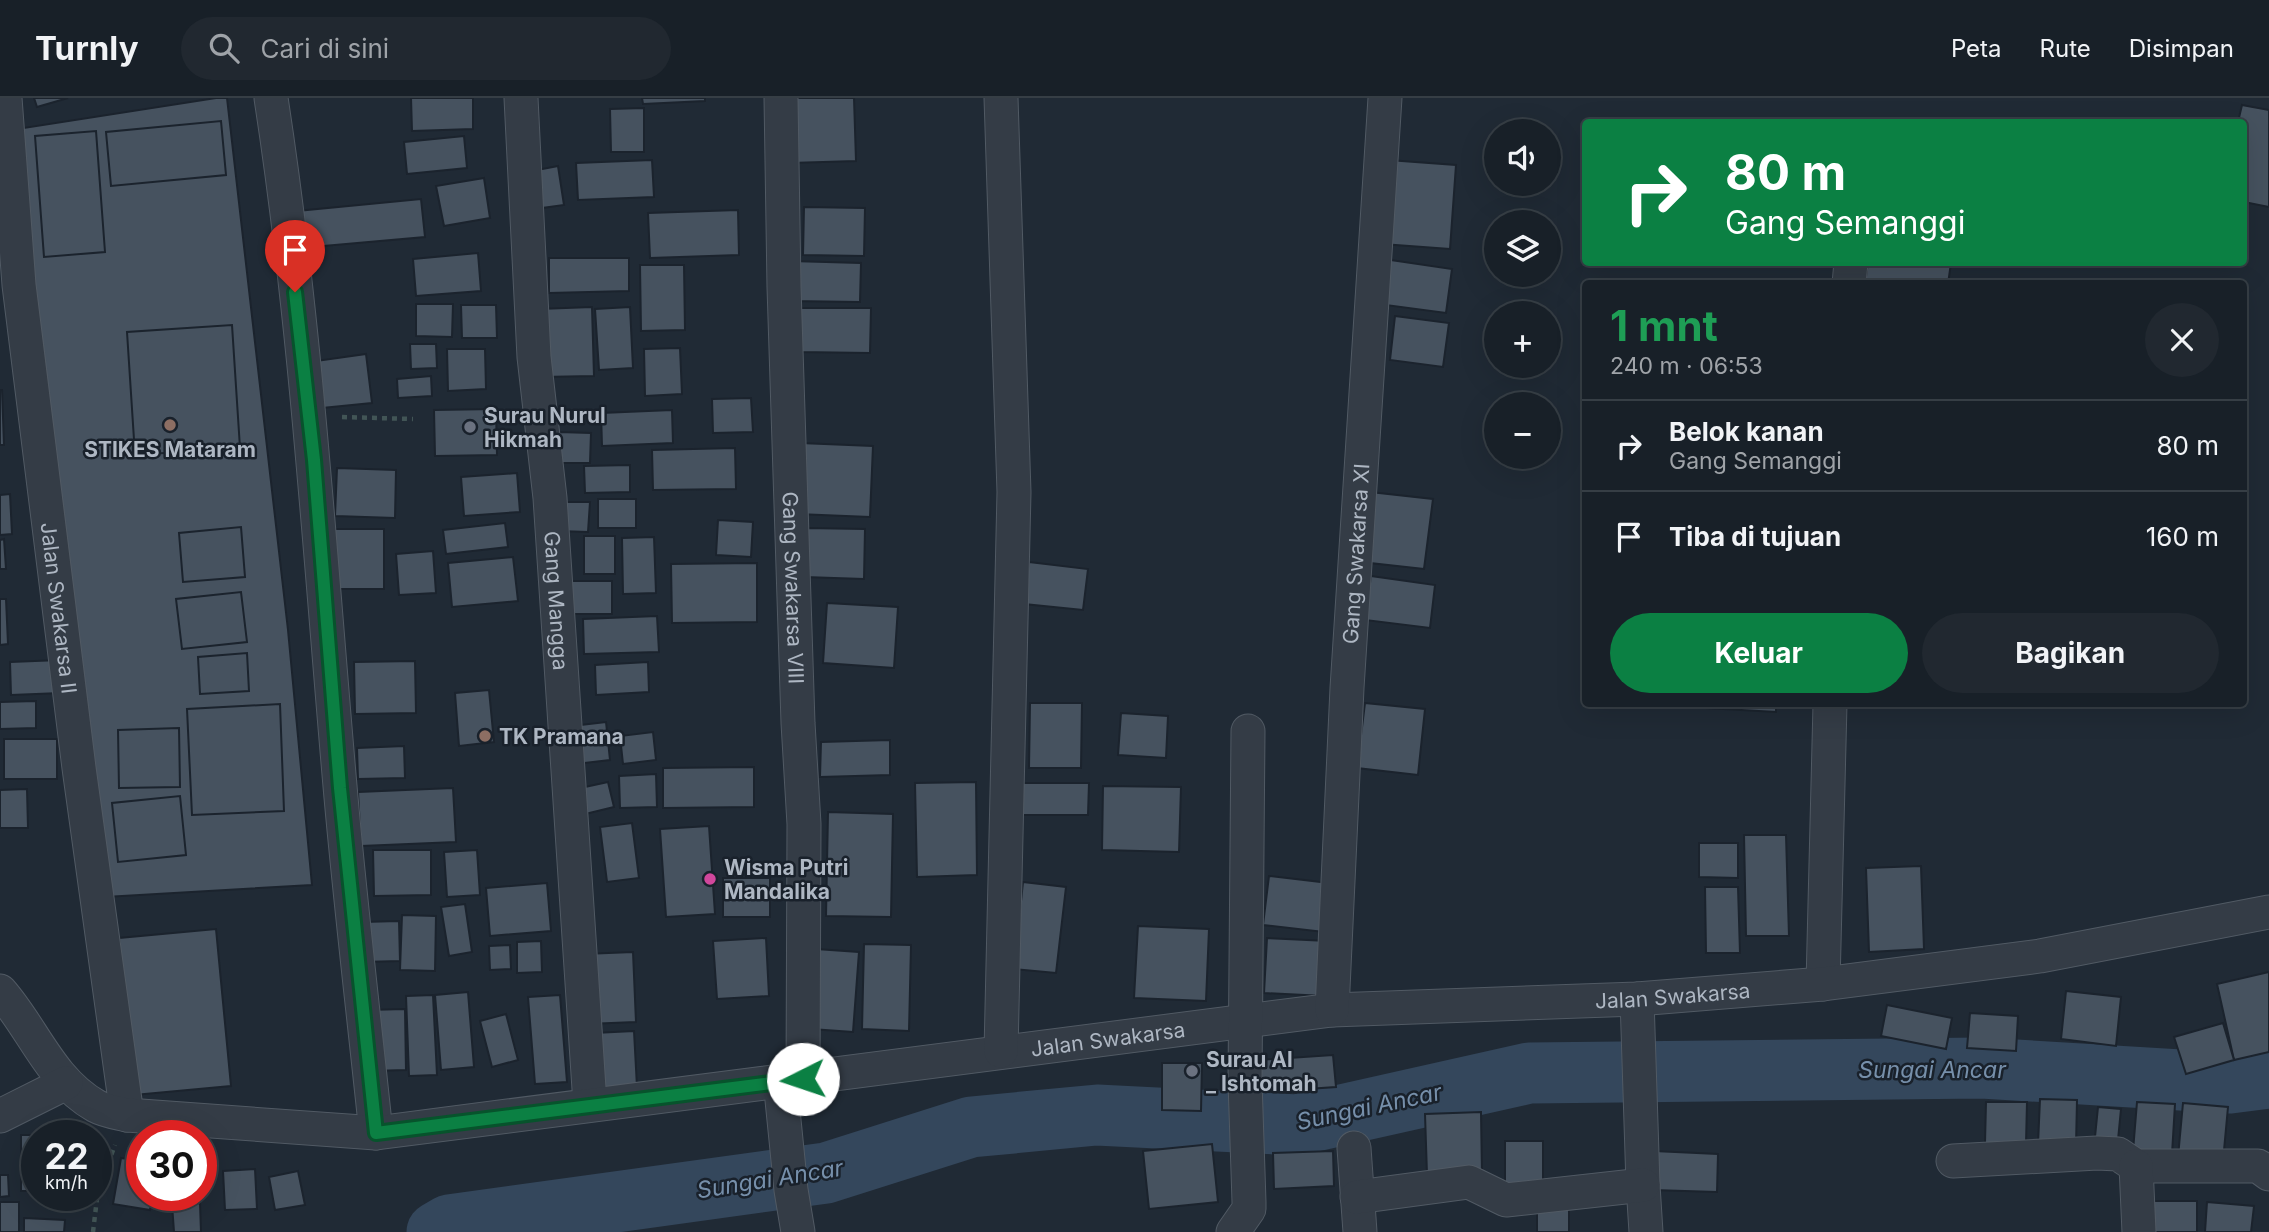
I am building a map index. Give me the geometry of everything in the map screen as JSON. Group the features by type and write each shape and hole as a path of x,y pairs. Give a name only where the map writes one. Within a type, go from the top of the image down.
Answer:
{"street":[{"name":"Jalan Swakarsa II","path":"5,98 10,284 127,1115"},
{"path":"271,98 285,192 310,416 340,788 376,1133"},
{"name":"Gang Mangga","path":"521,98 534,357 551,512 590,1104"},
{"name":"Gang Swakarsa VIII","path":"781,98 784,287 804,824 789,1090 791,1190 798,1232"},
{"path":"1001,98 1014,492 1001,1051"},
{"name":"Gang Swakarsa XI","path":"1332,1010 1348,688 1385,98"},
{"path":"1823,984 1830,707"},
{"path":"1233,1232 1249,1209 1245,1081 1248,731"},
{"name":"Jalan Swakarsa","path":"0,990 17,1011 46,1059 66,1083 98,1107 127,1115 376,1133 590,1104 789,1090 1001,1051 1332,1010 1637,1007 2040,956 2269,912"},
{"path":"1637,1007 1646,1232"},
{"path":"0,1116 66,1083"},
{"path":"1354,1148 1360,1232"},
{"path":"1953,1161 2097,1153 2119,1154 2136,1166 2258,1166 2269,1174"},
{"path":"2136,1166 2139,1232"},
{"path":"1357,1197 1469,1182 1506,1199 1643,1185"}],"path":[{"path":"310,416 413,419"},
{"path":"93,1232 98,1190 104,1169 127,1115"}],"building":[{"path":"34,98 68,98 37,107"},
{"path":"227,98 288,630 312,885 105,897 17,129"},
{"path":"411,98 473,98 473,129 412,131"},
{"path":"642,98 705,98 705,101 643,104"},
{"path":"787,98 854,98 856,161 790,163"},
{"path":"2242,105 2269,110 2269,207 2247,203 2247,119 2239,119"},
{"path":"644,108 644,152 611,152 610,109"},
{"path":"221,121 226,175 111,186 106,132"},
{"path":"96,131 105,252 44,257 35,136"},
{"path":"464,136 467,168 407,174 404,142"},
{"path":"652,160 654,197 578,200 576,163"},
{"path":"1388,160 1456,165 1450,249 1382,244"},
{"path":"558,166 564,205 542,208 537,170"},
{"path":"484,178 490,218 444,226 436,186"},
{"path":"421,199 425,237 301,248 297,211"},
{"path":"804,207 865,208 864,256 803,255"},
{"path":"738,210 739,255 650,258 648,213"},
{"path":"478,253 481,291 416,296 413,259"},
{"path":"549,258 629,258 629,291 549,293"},
{"path":"1384,259 1452,269 1446,313 1378,304"},
{"path":"791,261 861,263 860,302 790,301"},
{"path":"640,265 684,265 685,330 641,331"},
{"path":"1867,266 1951,266 1949,280 1866,280"},
{"path":"416,304 453,304 452,337 416,336"},
{"path":"461,305 496,305 497,338 462,338"},
{"path":"592,307 594,376 541,377 539,309"},
{"path":"630,307 633,368 599,370 595,309"},
{"path":"799,308 871,308 870,353 798,352"},
{"path":"1395,316 1449,323 1443,367 1390,360"},
{"path":"232,325 240,448 135,455 127,332"},
{"path":"410,344 436,344 437,368 411,369"},
{"path":"680,348 682,394 645,396 644,349"},
{"path":"447,349 485,349 486,389 448,391"},
{"path":"366,354 372,403 322,408 316,361"},
{"path":"431,376 432,396 398,398 397,379"},
{"path":"2,390 4,445 0,445"},
{"path":"751,398 753,432 713,433 712,399"},
{"path":"496,409 497,455 435,456 434,410"},
{"path":"672,410 673,443 602,446 601,413"},
{"path":"559,432 591,433 590,463 558,463"},
{"path":"800,443 873,446 870,517 797,514"},
{"path":"735,448 736,489 653,490 652,450"},
{"path":"630,465 630,492 585,493 584,466"},
{"path":"337,468 396,470 395,518 335,516"},
{"path":"517,473 520,512 464,516 461,477"},
{"path":"1370,492 1433,499 1424,569 1361,562"},
{"path":"10,494 12,534 0,535 0,495"},
{"path":"598,499 636,499 636,528 598,528"},
{"path":"558,502 590,502 588,532 558,531"},
{"path":"718,520 753,522 751,557 716,555"},
{"path":"505,523 508,547 446,554 443,530"},
{"path":"241,527 245,577 183,582 179,533"},
{"path":"805,528 865,529 864,579 804,577"},
{"path":"333,529 384,529 384,589 333,589"},
{"path":"584,536 615,536 615,574 584,574"},
{"path":"654,537 656,593 623,594 622,538"},
{"path":"4,539 6,569 0,569 0,540"},
{"path":"433,551 436,593 399,595 396,554"},
{"path":"513,557 518,601 452,607 448,563"},
{"path":"1029,562 1088,569 1083,610 1024,604"},
{"path":"757,563 757,622 672,623 671,564"},
{"path":"1371,576 1435,585 1430,628 1365,620"},
{"path":"565,581 612,581 612,614 565,614"},
{"path":"241,592 247,642 182,649 176,599"},
{"path":"0,599 6,599 8,644 0,645"},
{"path":"827,603 898,607 894,668 823,663"},
{"path":"657,616 659,652 584,654 583,619"},
{"path":"247,653 249,691 200,694 198,657"},
{"path":"60,660 61,693 11,695 10,662"},
{"path":"415,661 416,713 355,714 354,662"},
{"path":"648,662 649,692 596,695 595,665"},
{"path":"489,690 494,742 459,746 455,693"},
{"path":"36,701 36,728 0,729 0,702"},
{"path":"1030,703 1082,703 1081,768 1029,768"},
{"path":"1365,703 1425,709 1418,775 1357,768"},
{"path":"280,704 284,811 192,815 187,709"},
{"path":"1776,707 1776,712 1707,708"},
{"path":"1121,713 1168,716 1166,758 1118,755"},
{"path":"606,722 610,760 576,764 572,726"},
{"path":"179,728 180,787 119,788 118,730"},
{"path":"653,732 656,760 623,764 620,736"},
{"path":"4,739 57,739 57,779 4,779"},
{"path":"890,740 890,775 820,777 821,742"},
{"path":"404,746 405,778 358,779 357,748"},
{"path":"754,767 754,807 663,808 663,768"},
{"path":"656,774 657,807 620,808 619,776"},
{"path":"608,782 614,807 577,816 571,790"},
{"path":"976,782 977,875 917,877 915,783"},
{"path":"1023,783 1089,783 1088,815 1023,815"},
{"path":"1103,786 1181,787 1179,852 1102,850"},
{"path":"453,788 456,842 361,846 358,792"},
{"path":"27,789 28,828 0,828 0,790"},
{"path":"180,796 186,855 118,862 112,803"},
{"path":"828,812 893,814 891,917 826,916"},
{"path":"632,823 639,878 607,882 600,827"},
{"path":"709,826 715,914 666,917 660,829"},
{"path":"1744,835 1786,835 1789,936 1746,936"},
{"path":"1699,843 1738,843 1738,878 1699,877"},
{"path":"373,850 431,850 431,895 374,896"},
{"path":"477,850 480,895 447,897 444,852"},
{"path":"1921,866 1924,949 1869,952 1866,868"},
{"path":"1269,876 1329,883 1324,932 1263,925"},
{"path":"723,878 770,878 770,917 723,917"},
{"path":"1023,882 1066,887 1056,973 1014,969"},
{"path":"547,883 551,931 490,936 486,888"},
{"path":"1705,887 1738,887 1740,953 1706,953"},
{"path":"465,904 472,952 449,956 441,907"},
{"path":"402,915 436,916 435,971 400,970"},
{"path":"399,921 400,961 363,962 362,922"},
{"path":"1138,926 1209,929 1206,1001 1134,998"},
{"path":"216,929 231,1086 134,1095 119,938"},
{"path":"766,938 769,996 717,999 713,941"},
{"path":"1267,938 1328,941 1325,996 1264,993"},
{"path":"541,941 542,972 517,973 517,942"},
{"path":"864,944 911,945 909,1031 862,1029"},
{"path":"510,945 511,969 490,970 489,946"},
{"path":"816,949 859,952 853,1032 811,1029"},
{"path":"633,952 636,1022 587,1024 584,954"},
{"path":"2269,972 2269,1052 2234,1060 2217,984"},
{"path":"2066,991 2121,997 2116,1046 2061,1039"},
{"path":"468,992 474,1067 441,1070 435,995"},
{"path":"433,995 437,1075 409,1076 406,996"},
{"path":"560,995 567,1082 535,1084 528,997"},
{"path":"1887,1005 1952,1018 1946,1049 1881,1036"},
{"path":"405,1009 406,1070 371,1071 368,1010"},
{"path":"1970,1013 2018,1016 2016,1051 1967,1048"},
{"path":"506,1014 518,1060 492,1067 480,1021"},
{"path":"2223,1023 2234,1060 2186,1074 2174,1037"},
{"path":"634,1031 637,1087 596,1088 594,1033"},
{"path":"1333,1055 1336,1087 1261,1092 1259,1060"},
{"path":"1162,1063 1202,1063 1201,1111 1162,1110"},
{"path":"2040,1099 2077,1100 2076,1146 2038,1144"},
{"path":"1986,1102 2027,1102 2026,1144 1985,1143"},
{"path":"2137,1102 2175,1104 2172,1154 2133,1151"},
{"path":"2183,1103 2228,1107 2223,1161 2178,1157"},
{"path":"2098,1107 2121,1109 2117,1150 2094,1147"},
{"path":"1481,1112 1482,1174 1427,1175 1425,1114"},
{"path":"1505,1141 1543,1141 1543,1192 1505,1192"},
{"path":"1212,1144 1218,1202 1149,1209 1143,1151"},
{"path":"1333,1151 1334,1186 1274,1189 1273,1153"},
{"path":"1654,1151 1718,1154 1717,1192 1652,1190"},
{"path":"121,1158 126,1159 126,1206 113,1204"},
{"path":"255,1169 257,1209 225,1210 223,1171"},
{"path":"298,1171 305,1205 275,1210 269,1177"},
{"path":"0,1175 8,1175 9,1196 0,1197"},
{"path":"2146,1201 2197,1201 2197,1232 2146,1232"},
{"path":"0,1202 19,1202 19,1232 0,1232"},
{"path":"2207,1202 2254,1206 2251,1232 2205,1232"},
{"path":"1537,1208 1569,1208 1569,1232 1537,1232"},
{"path":"172,1211 200,1211 201,1232 174,1232"},
{"path":"24,1218 65,1220 64,1232 24,1232"}],"waterway":[{"name":"Sungai Ancar","path":"437,1232 449,1225 826,1173 971,1127 1097,1115 1297,1125 1529,1073 1982,1068 2230,1083 2269,1078"}],"place":[{"name":"STIKES Mataram","path":"170,425"},
{"name":"Surau Nurul Hikmah","path":"470,427"},
{"name":"TK Pramana","path":"485,736"},
{"name":"Wisma Putri Mandalika","path":"710,879"},
{"name":"Surau Al _ Ishtomah","path":"1192,1071"}],"route":[{"path":"295,292 310,416 340,788 376,1133 803,1079"}]}
